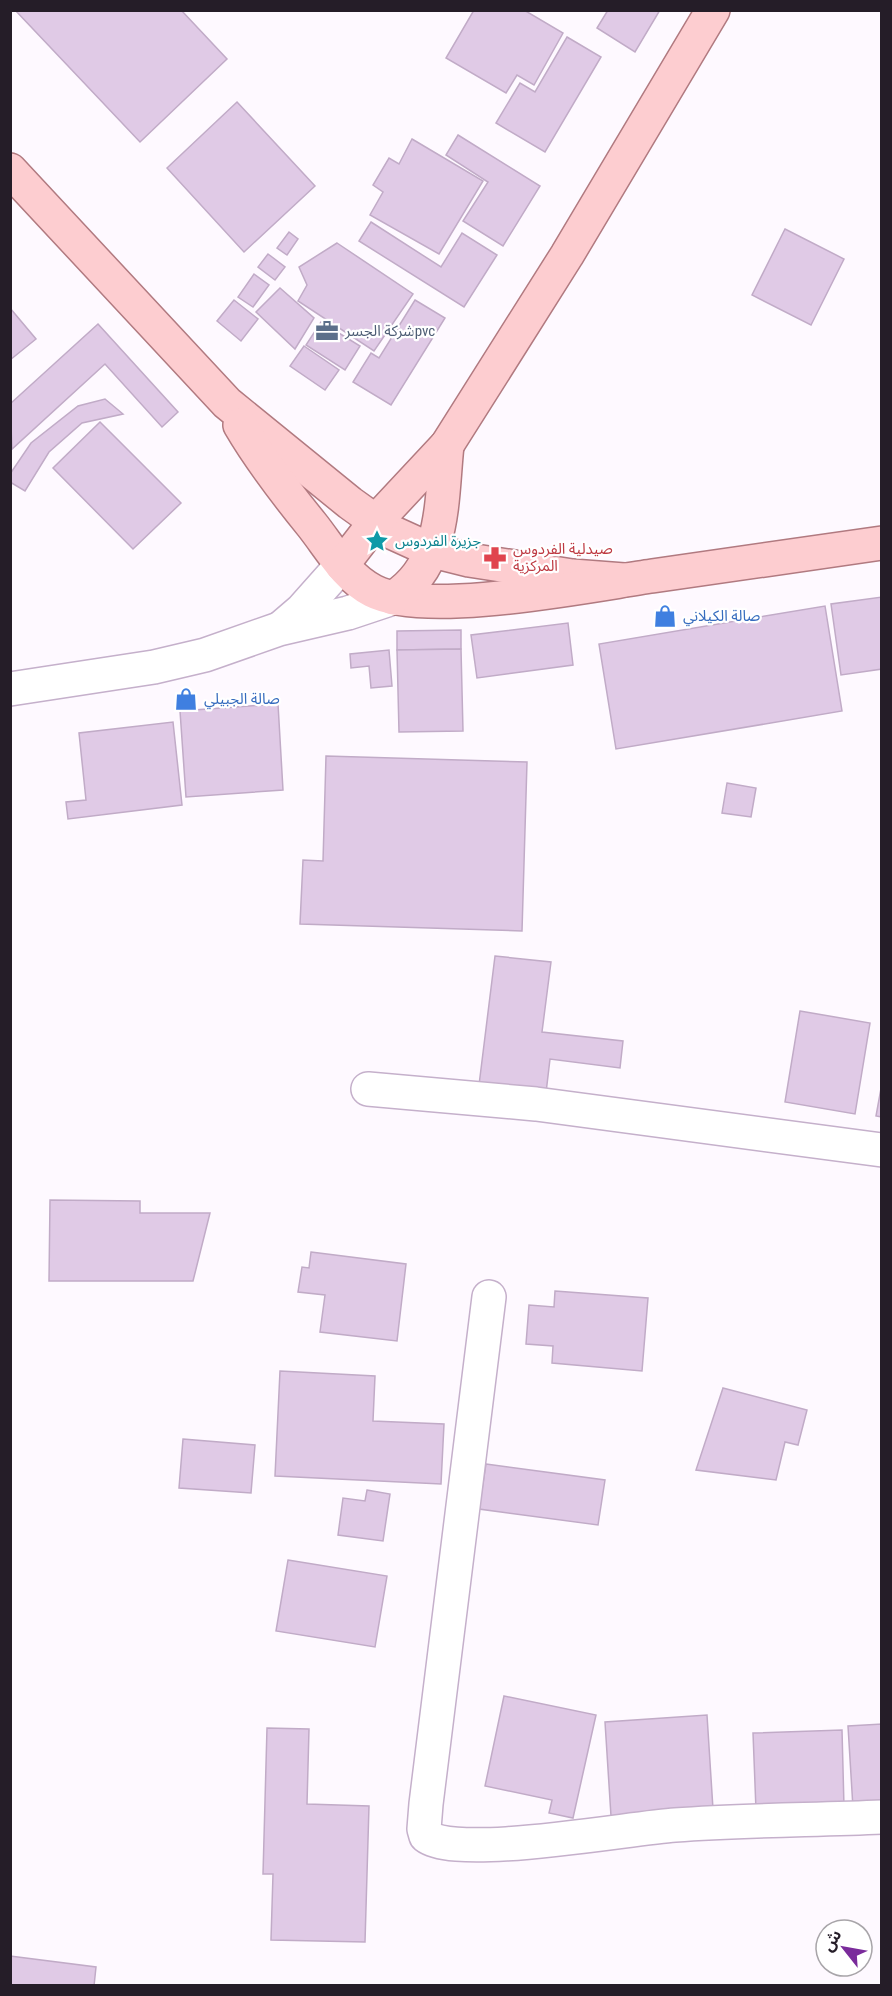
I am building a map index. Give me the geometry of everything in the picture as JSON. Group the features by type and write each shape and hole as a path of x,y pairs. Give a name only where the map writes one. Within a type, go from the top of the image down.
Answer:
{"main road":[{"path":"342,565 376,521 447,445 567,255 713,10"},
{"path":"10,170 227,403 376,521 403,538 433,551 520,569 624,580"},
{"path":"227,403 254,448 342,565 356,580 374,591 393,598 413,602 453,601 624,580 882,543"},
{"path":"393,598 416,580 433,551 438,532 447,445"}],"street":[{"path":"279,629 302,610 342,565"},
{"path":"10,689 154,667 205,656 279,629 348,614 393,598"},
{"path":"368,1089 536,1104 882,1150"},
{"path":"489,1297 426,1804 424,1829 426,1836 444,1845 491,1844 552,1840 674,1825 882,1817"}],"building":[{"path":"15,10 181,10 227,59 140,142"},
{"path":"474,10 524,10 563,33 534,85 517,75 506,93 446,58"},
{"path":"608,10 660,10 635,52 597,28"},
{"path":"567,37 601,57 545,152 496,123 520,83 535,92"},
{"path":"237,102 315,186 244,252 167,168"},
{"path":"458,135 540,186 503,246 463,221 488,182 446,155"},
{"path":"412,139 483,181 439,254 370,215 383,192 373,185 389,158 399,164"},
{"path":"371,222 441,267 462,233 497,255 464,307 359,241"},
{"path":"785,229 844,259 811,325 752,295"},
{"path":"289,232 298,239 287,255 277,248"},
{"path":"337,243 413,294 374,351 298,301 307,285 299,267"},
{"path":"268,254 285,267 275,280 258,267"},
{"path":"254,274 269,285 253,307 238,297"},
{"path":"280,288 314,318 295,349 256,312"},
{"path":"234,300 258,319 241,341 217,321"},
{"path":"415,300 445,318 391,405 353,382 371,353 379,358"},
{"path":"10,308 36,339 10,360"},
{"path":"321,322 360,346 345,370 306,345"},
{"path":"98,324 178,412 162,427 105,364 12,449 10,404"},
{"path":"304,346 339,370 325,390 290,366"},
{"path":"105,399 123,414 82,423 49,452 25,491 10,482 10,474 31,443 78,406"},
{"path":"100,422 181,503 133,549 53,468"},
{"path":"882,597 882,669 841,675 831,604"},
{"path":"825,606 842,711 616,749 599,644"},
{"path":"568,623 573,665 477,678 471,635"},
{"path":"461,630 461,649 397,650 397,631"},
{"path":"461,649 463,731 399,732 397,650"},
{"path":"389,650 392,686 371,688 369,666 351,668 350,654"},
{"path":"278,704 283,790 186,797 180,711"},
{"path":"173,722 182,805 68,819 66,802 86,800 79,733"},
{"path":"326,756 527,762 522,931 300,924 303,860 323,861"},
{"path":"727,783 756,788 751,817 722,813"},
{"path":"495,956 551,962 542,1032 623,1041 620,1068 550,1059 546,1093 479,1085"},
{"path":"800,1011 870,1023 855,1114 785,1102"},
{"path":"882,1083 882,1117 876,1116"},
{"path":"50,1200 140,1201 140,1213 210,1213 193,1281 49,1281"},
{"path":"311,1252 406,1264 397,1341 320,1332 325,1295 298,1292 302,1267 309,1268"},
{"path":"555,1291 648,1298 642,1371 552,1363 553,1346 526,1344 529,1305 554,1307"},
{"path":"280,1371 375,1376 373,1421 444,1424 441,1484 275,1476"},
{"path":"723,1388 807,1410 798,1445 785,1442 776,1480 696,1470"},
{"path":"183,1439 255,1445 251,1493 179,1488"},
{"path":"486,1464 605,1480 598,1525 479,1509"},
{"path":"367,1490 390,1494 383,1541 338,1535 343,1498 365,1501"},
{"path":"288,1560 387,1576 375,1647 276,1631"},
{"path":"504,1696 596,1715 573,1818 549,1813 552,1800 485,1786"},
{"path":"707,1715 713,1809 611,1816 605,1722"},
{"path":"882,1724 882,1806 853,1808 848,1726"},
{"path":"267,1728 309,1729 307,1804 369,1806 365,1942 271,1940 273,1874 263,1874"},
{"path":"842,1730 844,1807 756,1810 753,1733"},
{"path":"10,1956 96,1967 94,1986 10,1986"}],"place":[{"name":"شركة الجسرpvc","path":"327,331"},
{"name":"جزيرة الفردوس","path":"377,541"},
{"name":"صيدلية الفردوس المركزية","path":"495,558"},
{"name":"صالة الكيلاني","path":"665,616"},
{"name":"صالة الجبيلي","path":"186,699"}]}
